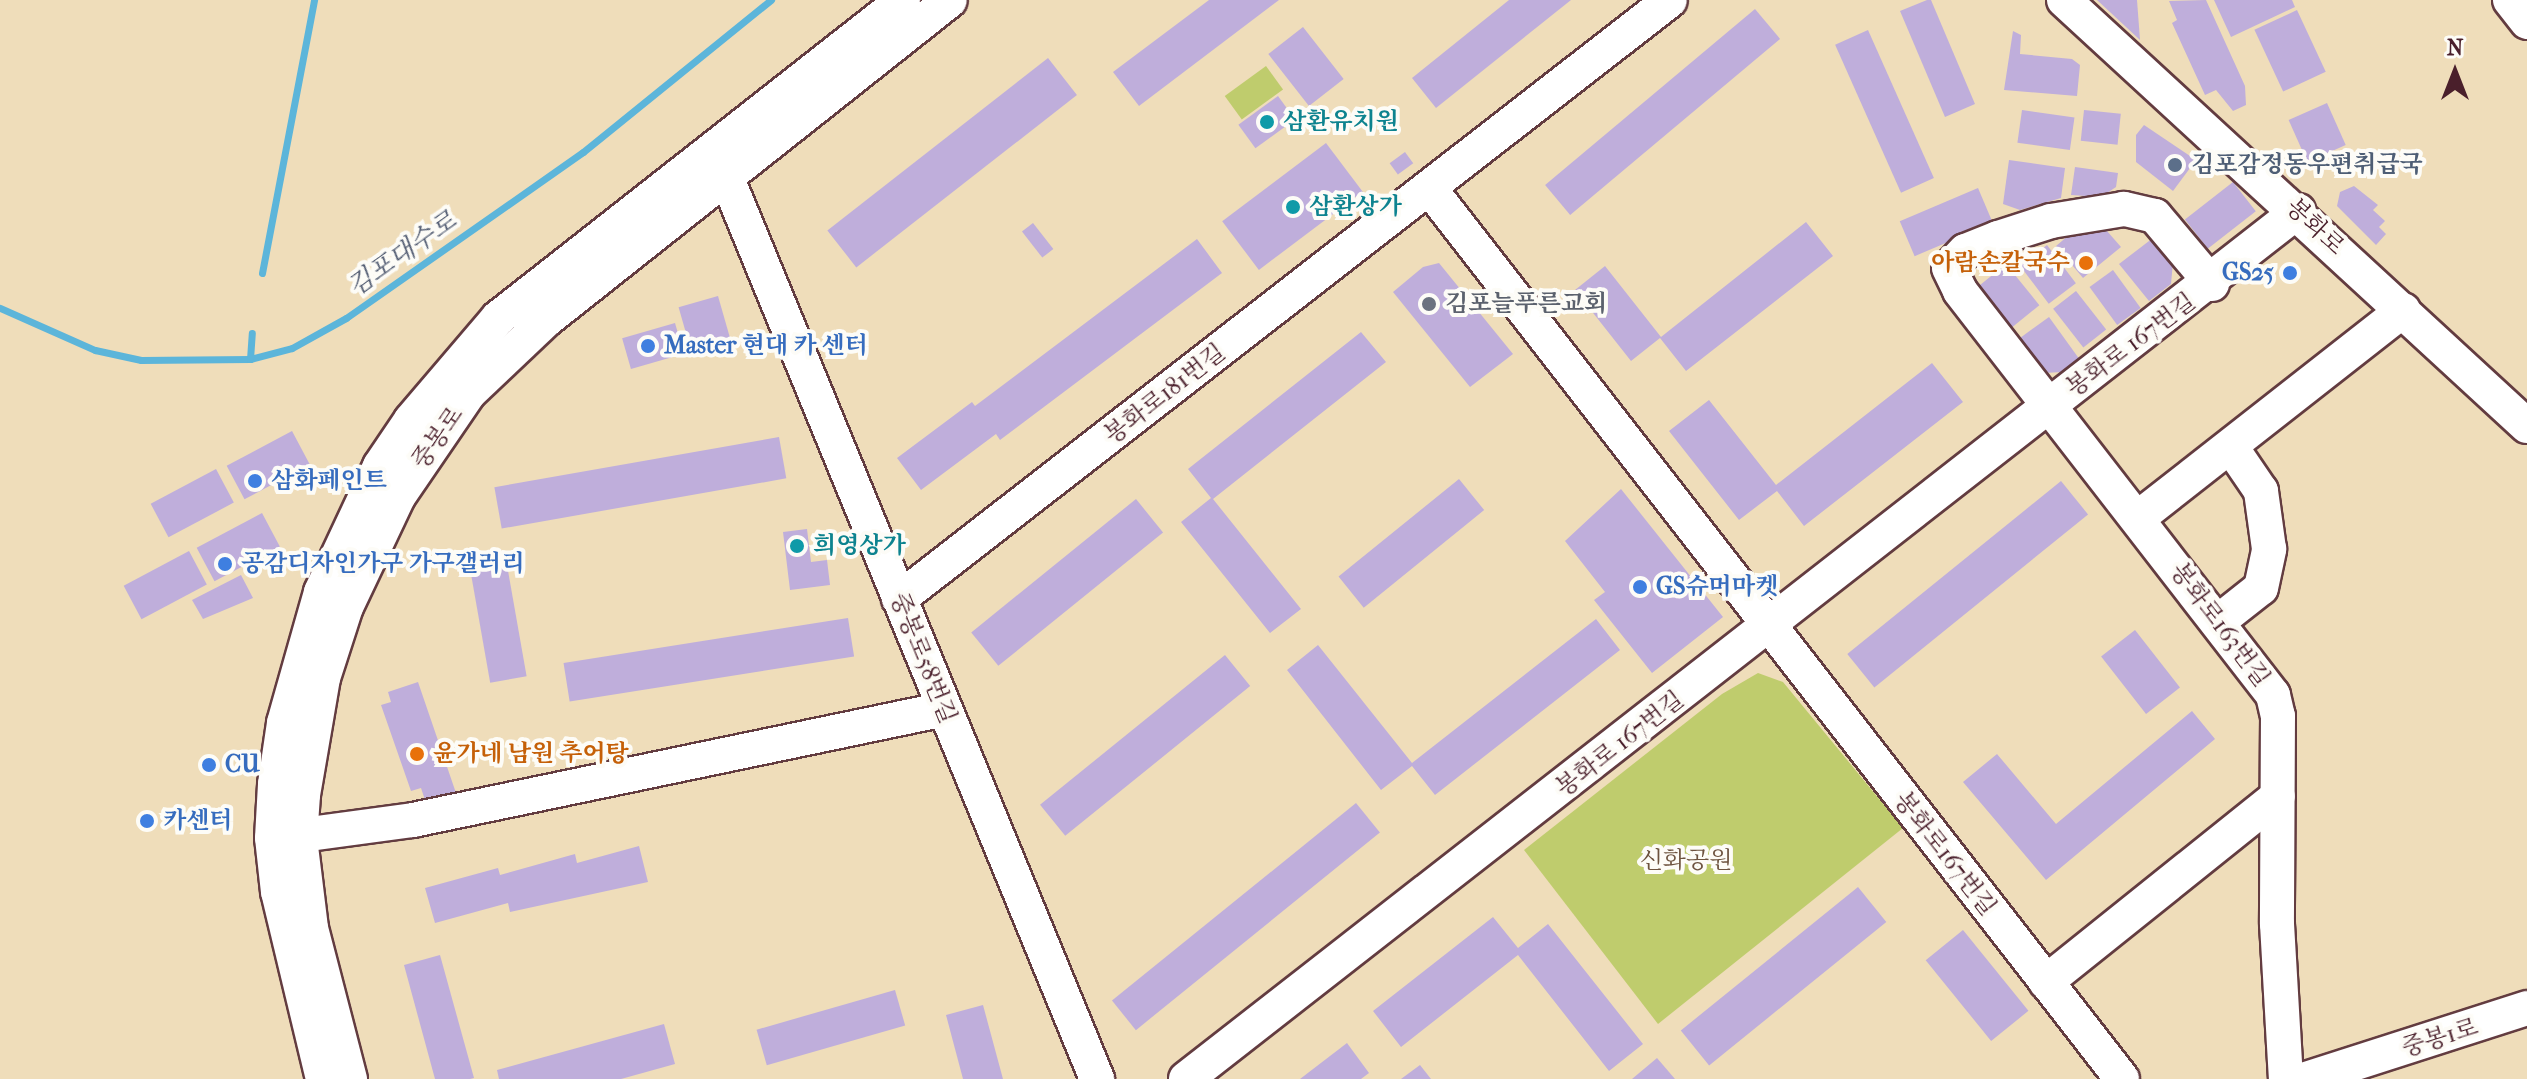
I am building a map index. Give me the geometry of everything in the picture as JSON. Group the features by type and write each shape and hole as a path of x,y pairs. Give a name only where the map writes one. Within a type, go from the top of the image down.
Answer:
{"street":[{"name":"중봉로","path":"721,162 903,0"},
{"name":"중봉로","path":"323,1079 287,945 284,723 302,651 344,538 380,466 411,420 498,318 950,0"},
{"name":"봉화로181번길","path":"899,599 1670,0"},
{"name":"봉화로","path":"2064,0 2298,211 2527,426"},
{"path":"2510,0 2527,22"},
{"name":"중봉로58번길","path":"721,162 1097,1079"},
{"path":"1430,189 1768,629"},
{"name":"봉화로 167번길","path":"2051,406 1960,291 1950,275 1951,260 2051,221 2124,209 2155,216 2212,284"},
{"name":"봉화로 167번길","path":"1186,1079 2212,284 2298,211"},
{"path":"2138,518 2403,310"},
{"name":"봉화로163번길","path":"2051,406 2219,621 2276,704 2277,924 2286,1079"},
{"path":"2219,621 2261,588 2269,549 2261,491 2231,447"},
{"name":"봉화로167번길","path":"1768,629 2122,1079"},
{"path":"286,838 945,709"},
{"path":"2046,982 2278,796"},
{"name":"중봉로","path":"286,838 350,1079"},
{"name":"중봉1로","path":"2306,1079 2527,1008"}],"green space":[{"path":"1266,66 1283,89 1242,119 1225,96"},
{"name":"신화공원","path":"1758,673 1783,682 1903,828 1658,1024 1524,850 1722,694"}],"building":[{"path":"1209,0 1279,0 1139,106 1113,72"},
{"path":"1509,0 1571,0 1436,108 1412,78"},
{"path":"1931,0 1975,104 1945,117 1900,11"},
{"path":"2097,0 2137,0 2140,40"},
{"path":"2206,0 2245,86 2246,105 2233,111 2216,90 2205,95 2172,23 2177,20 2169,1"},
{"path":"2214,0 2292,0 2295,7 2231,37"},
{"path":"1755,9 1780,39 1570,215 1545,185"},
{"path":"2297,10 2326,72 2283,91 2254,30"},
{"path":"1303,27 1344,79 1309,106 1268,54"},
{"path":"1868,30 1934,178 1901,193 1835,45"},
{"path":"2013,31 2021,35 2020,54 2072,59 2080,65 2077,96 2004,90"},
{"path":"1048,58 1077,95 856,267 827,230"},
{"name":"삼환유치원","path":"1278,96 1295,119 1255,148 1238,125"},
{"path":"2327,103 2346,145 2307,162 2289,120"},
{"path":"2022,110 2074,117 2070,150 2017,143"},
{"path":"2084,110 2121,114 2118,145 2081,141"},
{"path":"2144,125 2196,160 2173,191 2136,162 2136,135"},
{"name":"삼환상가","path":"1326,143 1363,192 1259,270 1222,221"},
{"path":"1405,152 1413,163 1398,174 1390,163"},
{"path":"2009,160 2065,168 2061,198 2020,210 2003,204"},
{"path":"2075,167 2118,173 2116,187 2101,197 2071,195"},
{"path":"2233,182 2256,211 2208,249 2185,220"},
{"path":"2354,186 2378,205 2373,210 2385,221 2379,227 2386,234 2376,245 2337,206 2340,192"},
{"path":"1978,188 1993,223 1915,256 1900,221"},
{"path":"1806,222 1833,256 1686,371 1660,338 1631,361 1575,290 1605,266 1661,337"},
{"path":"1033,223 1053,249 1042,258 1022,232"},
{"name":"아람손칼국수","path":"2100,223 2121,247 2083,278 2056,246 2081,225 2088,233"},
{"path":"2153,238 2173,262 2171,284 2149,301 2119,264"},
{"path":"1197,239 1222,273 1000,440 996,434 921,490 897,458 972,402 975,406"},
{"path":"2047,245 2076,283 2049,304 2020,265"},
{"path":"1439,263 1513,354 1470,387 1393,292 1423,267"},
{"path":"2006,264 2039,305 2012,327 1979,286"},
{"path":"2113,270 2141,308 2117,325 2090,287"},
{"path":"2076,291 2106,330 2083,347 2053,309"},
{"path":"718,296 731,341 692,352 679,307"},
{"path":"2049,317 2080,360 2062,372 2044,373 2020,338"},
{"path":"675,323 684,354 631,369 622,338"},
{"path":"1361,332 1386,362 1213,499 1301,609 1270,633 1181,522 1211,498 1188,469"},
{"path":"1932,363 1963,402 1804,526 1777,491 1739,520 1669,431 1709,400 1776,485"},
{"name":"삼화페인트","path":"292,431 310,465 245,499 227,466"},
{"path":"779,437 786,478 502,529 494,487"},
{"path":"216,469 234,503 169,537 151,504"},
{"path":"1459,479 1484,510 1364,608 1339,577"},
{"path":"2061,481 2088,514 1874,687 1847,654"},
{"path":"1621,489 1723,617 1652,673 1594,600 1605,592 1565,541"},
{"path":"1136,499 1163,532 998,666 971,632"},
{"name":"공감디자인가구 가구갤러리","path":"262,513 280,547 215,581 197,548"},
{"name":"희영상가","path":"807,529 811,562 827,560 830,585 790,590 783,532"},
{"path":"189,551 207,585 142,619 124,586"},
{"path":"507,565 527,676 490,683 471,571"},
{"path":"241,575 253,598 203,619 192,600"},
{"path":"848,618 854,657 570,702 564,663"},
{"path":"1596,619 1620,650 1435,795 1412,766 1381,790 1287,670 1318,645 1412,763"},
{"path":"2135,630 2180,688 2146,714 2101,656"},
{"path":"1225,655 1250,686 1065,836 1040,805"},
{"path":"418,682 456,793 426,803 421,788 411,791 381,705 391,702 388,692"},
{"path":"2192,711 2215,739 2046,880 1963,782 1997,754 2056,824"},
{"path":"1356,803 1380,833 1136,1030 1112,1001"},
{"path":"639,846 648,882 510,912 508,903 435,923 425,888 498,868 500,875 575,854 577,863"},
{"path":"1858,887 1886,922 1709,1065 1681,1030"},
{"path":"1493,917 1518,948 1548,924 1643,1044 1609,1071 1518,955 1401,1047 1373,1011"},
{"path":"1963,930 2028,1011 1991,1041 1926,960"},
{"path":"440,955 474,1078 435,1079 404,965"},
{"path":"895,990 905,1026 767,1065 757,1030"},
{"path":"983,1005 1003,1079 963,1079 946,1015"},
{"path":"664,1024 675,1064 621,1079 499,1079 497,1070"},
{"path":"1347,1043 1369,1073 1361,1079 1300,1079"},
{"path":"1657,1058 1675,1079 1632,1079"},
{"path":"1420,1065 1431,1079 1401,1079"}],"waterway":[{"path":"262,273 314,0"},
{"name":"김포대수로","path":"0,308 95,350 141,360 250,359 292,348 346,318 583,152 771,0"},
{"path":"250,359 252,333"}],"place":[{"name":"삼환유치원","path":"1267,122"},
{"name":"김포감정동우편취급국","path":"2175,165"},
{"name":"삼환상가","path":"1293,207"},
{"name":"아람손칼국수","path":"2086,263"},
{"name":"GS25","path":"2290,273"},
{"name":"김포늘푸른교회","path":"1429,304"},
{"name":"Master 현대 카 센터","path":"648,346"},
{"name":"삼화페인트","path":"255,481"},
{"name":"희영상가","path":"797,546"},
{"name":"공감디자인가구 가구갤러리","path":"225,564"},
{"name":"GS슈머마켓","path":"1640,587"},
{"name":"윤가네 남원 추어탕","path":"417,754"},
{"name":"CU","path":"209,765"},
{"name":"카센터","path":"147,821"}]}
